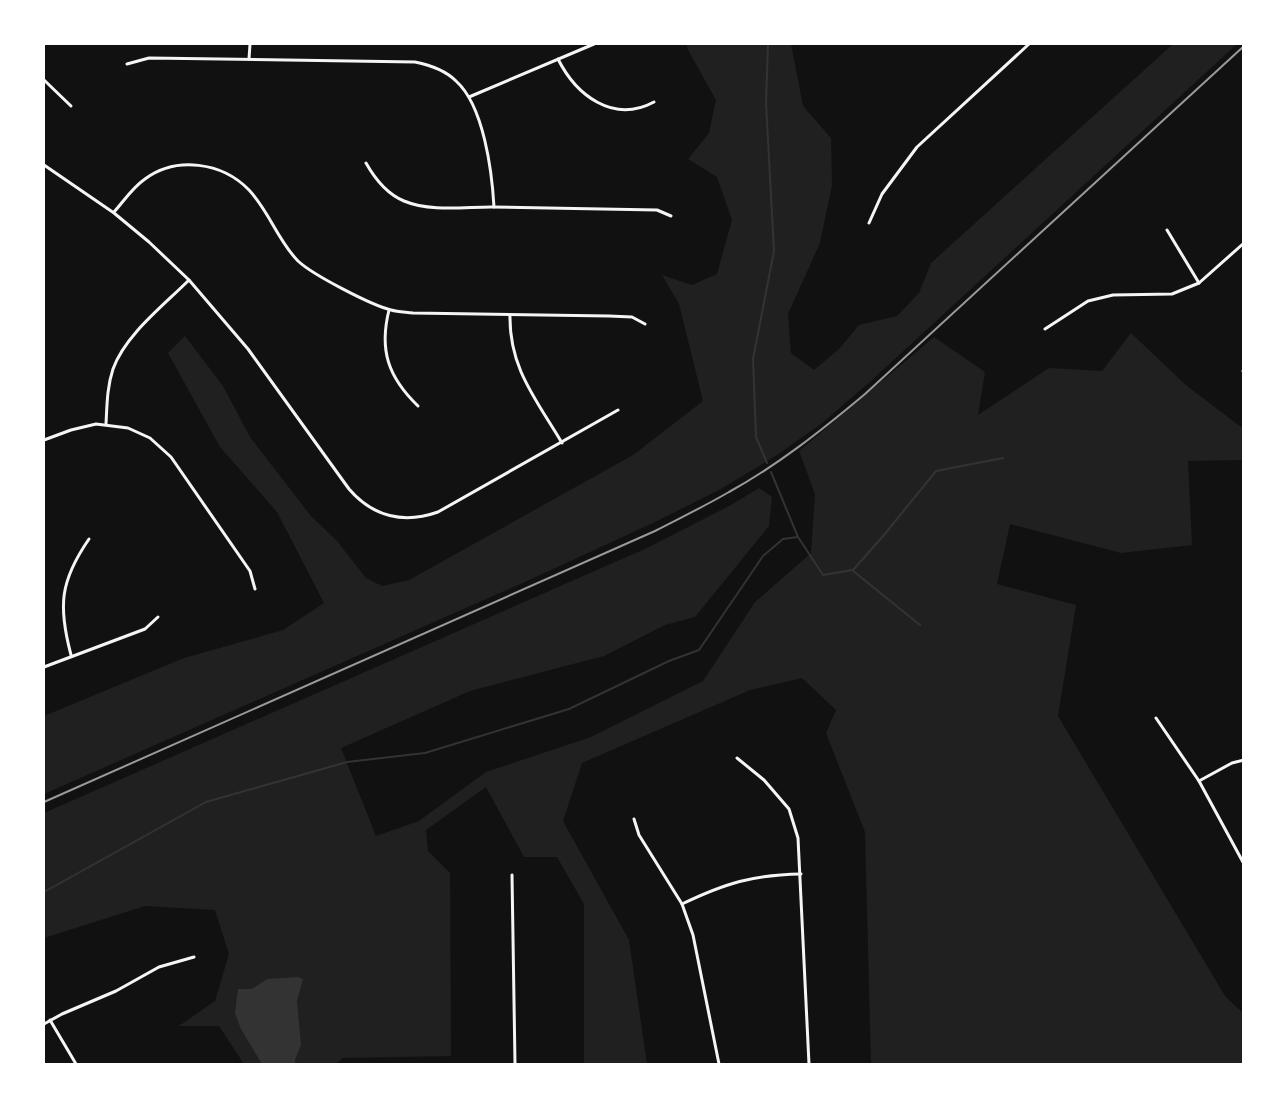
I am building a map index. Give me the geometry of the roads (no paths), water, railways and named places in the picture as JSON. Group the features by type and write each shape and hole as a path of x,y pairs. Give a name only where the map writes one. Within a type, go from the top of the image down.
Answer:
{"street":[{"path":"249,59 250,44"},
{"path":"469,97 594,44"},
{"path":"869,223 882,194 917,147 1029,44"},
{"path":"127,64 148,58 425,64 448,75 462,87 469,97 480,125 487,154 494,207"},
{"path":"558,59 577,89 594,101 603,105 625,108 639,108 654,102"},
{"path":"44,80 71,106"},
{"path":"366,163 378,182 403,201 430,206 657,210 671,216"},
{"path":"44,165 114,213 189,280 248,349 349,489 368,506 386,516 417,518 438,512 618,410"},
{"path":"114,213 136,186 158,171 184,165 213,168 226,173 249,190 287,249 300,262 318,275 389,310 413,314 632,317 645,324"},
{"path":"1167,230 1199,283"},
{"path":"1045,329 1088,301 1113,295 1172,294 1199,283 1244,243"},
{"path":"106,424 109,387 119,356 133,336 189,280"},
{"path":"389,310 385,337 388,362 399,385 418,405"},
{"path":"510,315 511,342 518,368 561,443"},
{"path":"44,440 85,426 106,424 139,432 161,447 171,457 250,570 255,588"},
{"path":"71,655 64,629 63,598 70,571 89,539"},
{"path":"44,667 145,629 158,617"},
{"path":"1156,718 1199,781 1244,864"},
{"path":"737,758 764,780 789,809 798,838 809,1065"},
{"path":"1199,781 1232,763 1244,760"},
{"path":"634,819 639,835 682,904 693,935 718,1065"},
{"path":"682,904 706,892 748,878 801,874"},
{"path":"512,875 515,1065"},
{"path":"44,1024 159,967 194,957"},
{"path":"50,1020 76,1065"}],"waterway":[{"path":"767,463 756,437 753,359 774,251 766,103 768,44"},
{"path":"853,570 936,471 1003,458"},
{"path":"771,472 798,537 823,575 852,570 920,625"},
{"path":"44,892 206,802 347,762 425,753 569,709 669,661 699,650 763,556 783,539 798,537"}],"railway":[{"path":"44,802 655,531 747,482 816,434 865,394 1244,46"}]}
